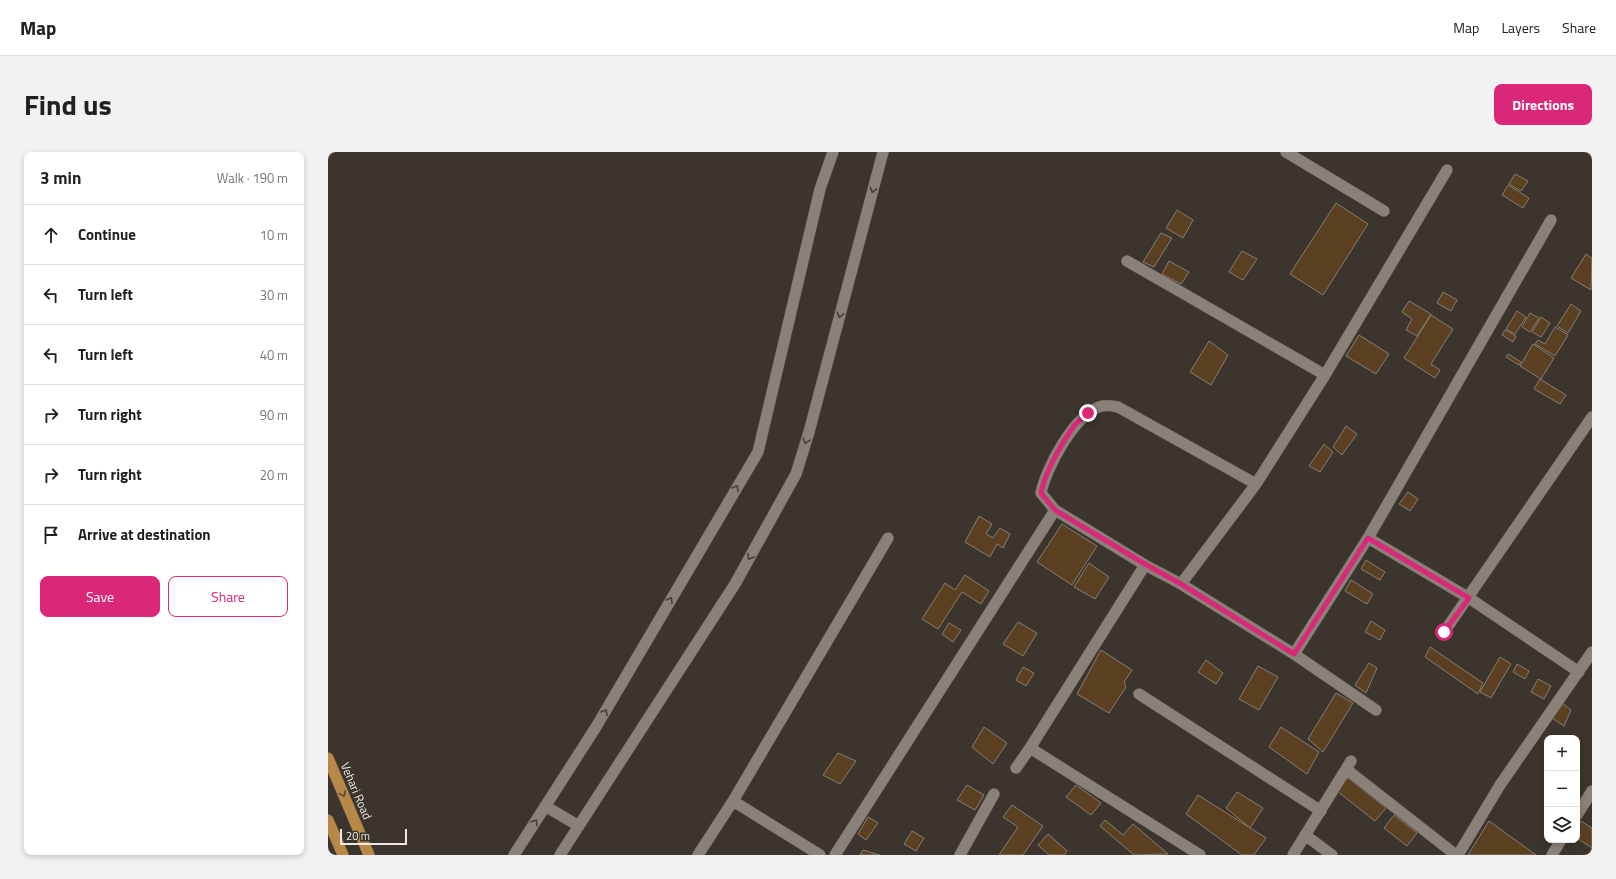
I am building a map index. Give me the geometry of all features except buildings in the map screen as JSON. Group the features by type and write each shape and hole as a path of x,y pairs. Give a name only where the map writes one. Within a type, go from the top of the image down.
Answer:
{"main road":[{"name":"Vehari Road","path":"328,758 369,855"},
{"path":"328,820 343,855"}],"street":[{"path":"519,853 545,806 596,727 758,452 820,189 833,152"},
{"path":"560,855 735,584 796,474 811,424 883,152"},
{"path":"1286,152 1384,211"},
{"path":"1181,584 1256,484 1325,375 1447,170"},
{"path":"1294,654 1368,538 1551,220"},
{"path":"1127,261 1325,375"},
{"path":"1256,484 1118,407 1102,406 1088,413 1075,425 1043,481 1041,493 1055,510 1181,584 1294,654 1376,710"},
{"path":"1444,632 1469,598 1592,417"},
{"path":"835,855 1055,510"},
{"path":"698,855 733,800 888,538"},
{"path":"1368,538 1469,598 1579,672"},
{"path":"1016,768 1145,564"},
{"path":"1293,855 1348,765 1457,855 1500,785 1592,652"},
{"path":"1139,694 1321,811"},
{"path":"1030,748 1200,855"},
{"path":"1580,810 1592,791"},
{"path":"960,855 994,794"},
{"path":"733,800 820,855"},
{"path":"545,806 579,826"},
{"path":"1305,834 1332,855"},
{"path":"1552,855 1559,843"}],"route":[{"path":"1088,413 1075,425 1043,481 1041,493 1055,510 1181,584 1294,654 1368,538 1469,598 1444,632"}]}
